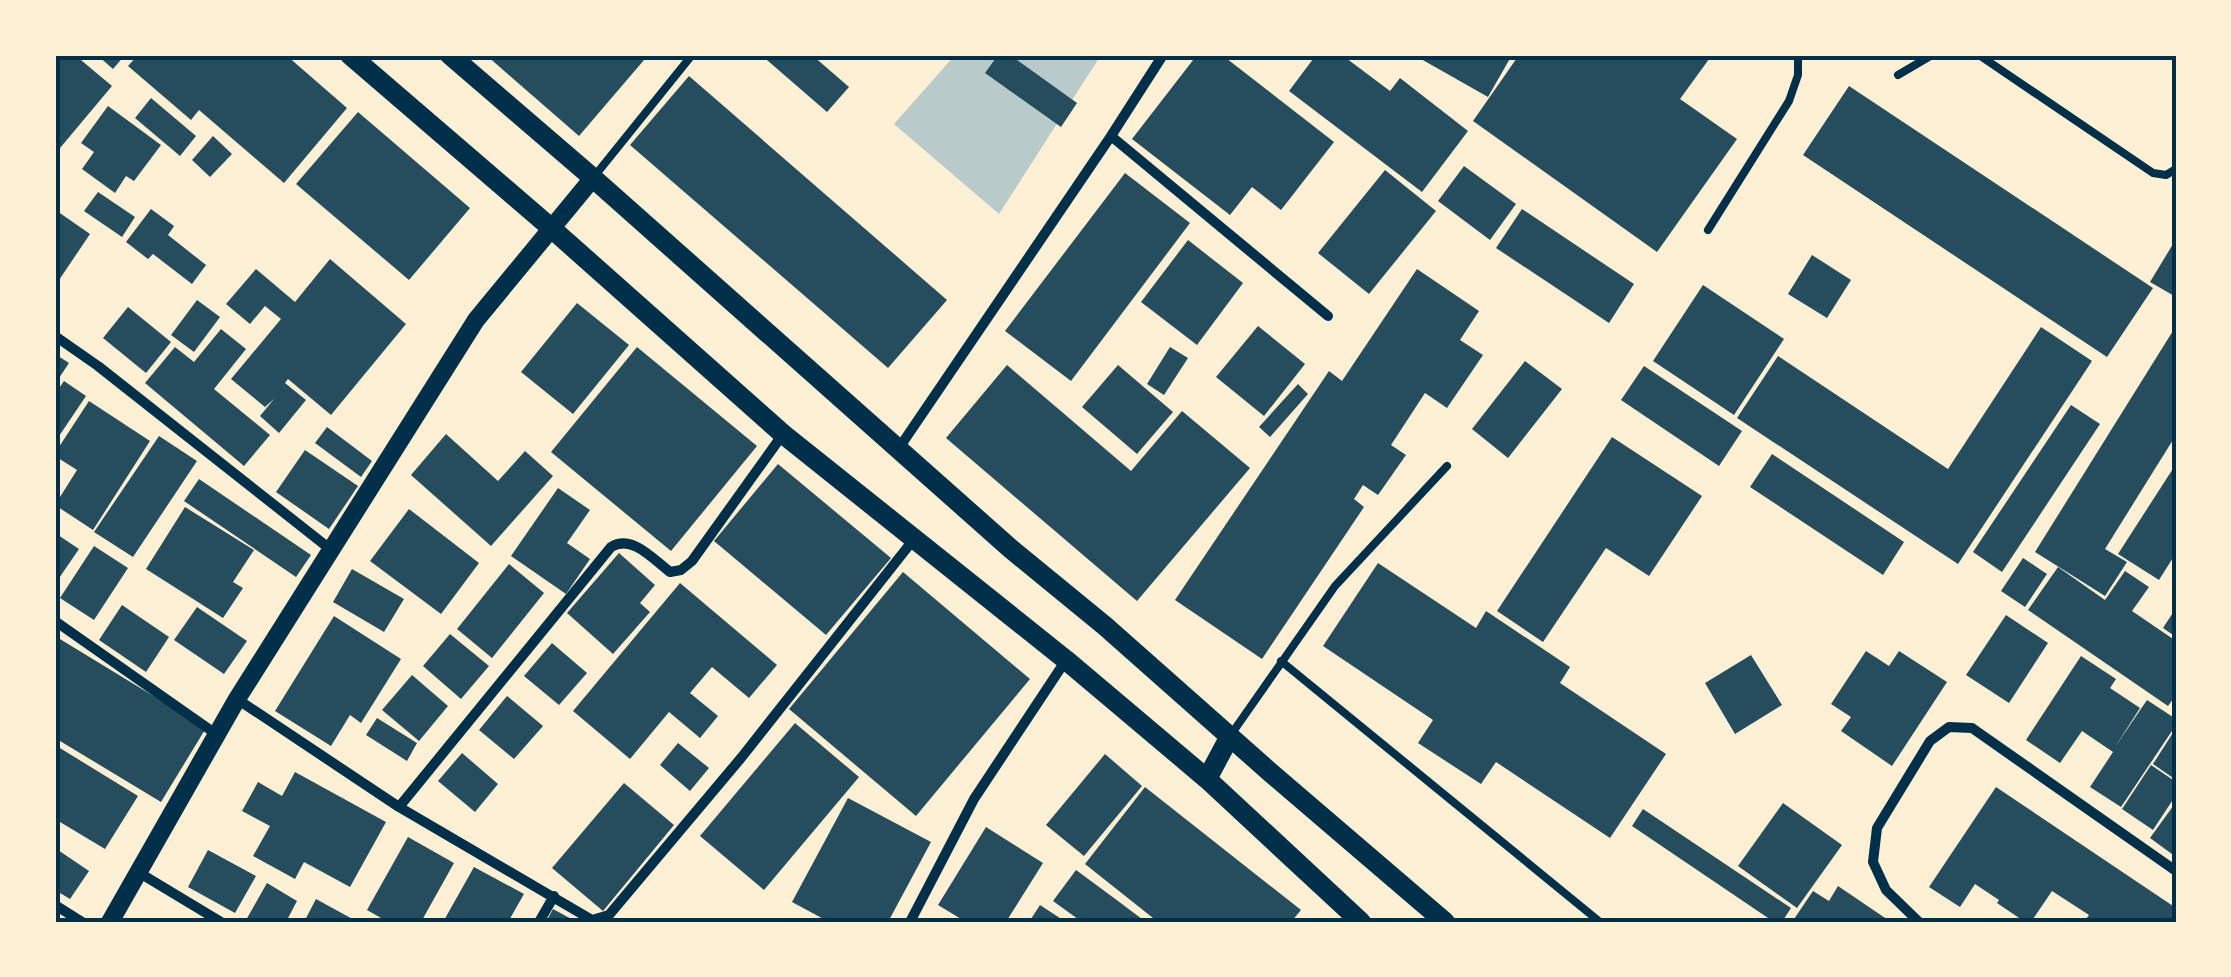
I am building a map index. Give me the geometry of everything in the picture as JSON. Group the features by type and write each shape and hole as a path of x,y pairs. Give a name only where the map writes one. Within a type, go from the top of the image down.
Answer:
{"main road":[{"path":"350,55 782,434 1066,660 1207,779 1361,922"},
{"path":"450,55 898,449 1446,922"},
{"path":"1207,779 1230,736"}],"street":[{"path":"898,449 1163,55"},
{"path":"1111,136 1328,316"},
{"path":"110,922 237,699 476,320 593,178"},
{"path":"55,336 330,548"},
{"path":"399,807 611,547 619,542 634,544 670,572 680,570 692,561 782,434"},
{"path":"237,699 399,807 592,920 609,915 741,758 914,539"},
{"path":"55,621 216,734"},
{"path":"910,922 974,798 1066,660"},
{"path":"1919,922 1886,890 1873,862 1877,828 1930,741 1949,727 1972,728 2176,871"},
{"path":"138,872 221,922"},
{"path":"539,922 554,896"},
{"path":"55,905 82,922"}],"lane":[{"path":"593,178 692,55"},
{"path":"1708,230 1789,101 1798,75 1798,55"},
{"path":"1898,75 1932,55"},
{"path":"1979,55 2152,173 2166,175 2176,169"},
{"path":"1230,736 1335,586 1448,466"},
{"path":"1281,661 1600,922"}],"shaded area":[{"path":"955,55 1101,55 999,214 894,124"}],"building":[{"path":"55,55 75,55 112,86 55,154"},
{"path":"97,55 125,55 113,69"},
{"path":"138,55 286,55 347,108 284,183 199,110 191,120 128,66"},
{"path":"486,55 638,55 644,60 579,136"},
{"path":"761,55 812,55 849,87 827,112"},
{"path":"998,55 1010,55 1077,103 1061,127 985,73"},
{"path":"1197,55 1222,55 1334,142 1281,210 1252,187 1230,215 1132,139"},
{"path":"1316,55 1342,55 1390,91 1400,78 1468,131 1422,192 1289,91"},
{"path":"1423,55 1512,55 1488,97 1421,59"},
{"path":"1519,55 1712,55 1680,99 1737,139 1657,252 1473,121"},
{"path":"689,76 947,300 888,368 630,145"},
{"path":"1849,86 2153,288 2107,357 1803,155"},
{"path":"151,98 196,136 180,156 135,118"},
{"path":"108,106 161,145 134,181 126,176 115,193 82,169 94,152 81,143"},
{"path":"358,112 470,208 409,280 296,184"},
{"path":"213,136 232,154 210,177 192,160"},
{"path":"1464,166 1516,204 1490,240 1438,201"},
{"path":"1385,170 1436,211 1369,294 1318,253"},
{"path":"1125,173 1190,223 1071,381 1005,331"},
{"path":"98,192 135,217 122,237 84,211"},
{"path":"151,209 174,226 168,235 206,265 192,284 153,254 148,259 126,242"},
{"path":"1522,209 1634,284 1609,323 1496,248"},
{"path":"57,211 90,234 55,286 55,214"},
{"path":"2176,239 2176,297 2150,282"},
{"path":"1188,240 1243,283 1197,345 1141,302"},
{"path":"1812,255 1851,280 1827,318 1788,294"},
{"path":"330,259 406,324 331,415 288,379 285,383 306,400 279,433 260,416 274,399 265,407 231,379 281,319 265,306 250,324 226,304 256,269 295,302"},
{"path":"1417,269 1479,311 1460,340 1483,355 1447,408 1425,393 1391,445 1406,455 1378,495 1363,485 1354,499 1364,507 1262,659 1175,600 1329,371 1342,381"},
{"path":"1703,285 1784,339 1734,415 1653,361"},
{"path":"197,300 220,317 194,352 171,335"},
{"path":"577,303 629,345 573,414 521,372"},
{"path":"128,307 171,342 146,373 103,338"},
{"path":"1258,326 1305,364 1264,416 1216,377"},
{"path":"2176,326 2176,435 2105,549 2127,562 2105,596 2035,552"},
{"path":"2041,327 2092,361 1958,564 1737,418 1778,356 1948,469"},
{"path":"221,329 246,349 214,389 270,435 244,466 145,383 175,347 194,362"},
{"path":"637,347 757,446 671,551 551,452"},
{"path":"1170,347 1188,358 1164,395 1147,384"},
{"path":"55,354 69,363 55,384"},
{"path":"1525,361 1562,389 1508,458 1472,429"},
{"path":"1007,365 1131,471 1182,411 1250,468 1137,601 946,438"},
{"path":"1118,365 1173,412 1137,454 1082,407"},
{"path":"1644,366 1742,431 1719,466 1621,400"},
{"path":"64,381 86,396 55,442 55,394"},
{"path":"1298,384 1308,394 1270,437 1259,427"},
{"path":"89,401 150,441 93,530 55,505 77,470 55,453"},
{"path":"2071,405 2100,424 2002,572 1973,552"},
{"path":"327,427 372,461 361,477 315,443"},
{"path":"446,434 498,481 525,451 553,476 491,546 411,475"},
{"path":"159,436 197,461 133,557 94,532"},
{"path":"1612,437 1702,496 1649,576 1606,548 1543,642 1497,611"},
{"path":"305,450 358,486 329,529 276,492"},
{"path":"1772,454 1904,542 1883,575 1750,487"},
{"path":"778,464 891,558 826,635 714,541"},
{"path":"2176,464 2176,553 2159,580 2118,554"},
{"path":"199,479 311,555 296,577 184,501"},
{"path":"558,488 590,510 567,543 590,559 566,594 511,556"},
{"path":"185,507 254,550 233,582 243,588 223,618 146,569"},
{"path":"409,509 479,563 441,614 370,561"},
{"path":"55,533 79,549 55,584"},
{"path":"94,546 128,568 94,620 60,598"},
{"path":"619,553 655,585 640,603 650,612 613,654 567,613"},
{"path":"2023,558 2047,574 2025,607 2001,591"},
{"path":"1378,563 1476,628 1486,611 1570,667 1560,683 1666,754 1610,838 1496,762 1481,784 1418,743 1433,720 1323,646"},
{"path":"509,564 544,593 492,658 457,629"},
{"path":"2058,567 2105,600 2125,571 2149,587 2132,611 2176,641 2176,695 2168,706 2028,610"},
{"path":"352,569 404,599 384,632 333,602"},
{"path":"903,572 1030,679 916,816 789,709"},
{"path":"680,583 777,665 749,698 712,667 690,693 718,716 700,738 669,712 630,759 573,711"},
{"path":"122,605 169,637 146,672 99,640"},
{"path":"197,607 247,641 224,674 174,640"},
{"path":"2176,608 2176,637 2163,628"},
{"path":"2006,615 2048,643 2009,703 1966,675"},
{"path":"334,616 401,659 361,723 350,715 331,746 275,711"},
{"path":"450,634 489,666 461,699 423,666"},
{"path":"55,636 206,728 161,802 55,738"},
{"path":"552,643 587,673 559,705 524,676"},
{"path":"1866,651 1889,666 1899,651 1947,682 1892,766 1841,731 1851,717 1831,704"},
{"path":"1751,655 1782,705 1735,734 1705,683"},
{"path":"2081,656 2116,679 2110,688 2140,708 2115,747 2147,700 2176,719 2176,725 2121,807 2090,787 2113,752 2082,731 2060,763 2026,740"},
{"path":"412,675 448,706 419,741 382,710"},
{"path":"507,696 543,726 514,759 479,730"},
{"path":"377,718 417,743 407,761 366,735"},
{"path":"795,723 859,777 764,890 700,836"},
{"path":"2176,728 2176,780 2153,764"},
{"path":"678,743 709,768 690,791 660,765"},
{"path":"55,745 138,796 105,849 55,819"},
{"path":"462,753 498,784 475,812 438,781"},
{"path":"1105,754 1142,786 1084,856 1046,825"},
{"path":"2151,765 2176,782 2176,795 2153,830 2122,809"},
{"path":"295,772 386,822 350,887 304,862 295,879 253,856 270,826 242,811 258,782 282,796"},
{"path":"624,783 674,825 603,911 552,868"},
{"path":"1145,787 1301,910 1291,922 1158,922 1085,864"},
{"path":"1996,787 2176,908 2176,922 2084,922 2089,915 2052,891 2031,922 2025,922 1975,884 1960,907 1929,887"},
{"path":"848,798 931,842 888,922 829,922 792,902"},
{"path":"2176,802 2176,857 2150,838"},
{"path":"1783,803 1842,845 1797,908 1738,866"},
{"path":"1643,809 1791,908 1782,922 1774,922 1632,826"},
{"path":"986,827 1043,863 1006,922 966,922 938,905"},
{"path":"408,837 454,863 421,922 388,922 367,910"},
{"path":"55,848 89,871 70,899 55,890"},
{"path":"208,850 256,876 235,913 188,887"},
{"path":"474,867 524,894 508,922 443,922"},
{"path":"1076,870 1146,922 1082,922 1053,901"},
{"path":"267,883 297,901 286,922 246,920"},
{"path":"1838,886 1891,922 1792,922 1813,891 1829,901"},
{"path":"316,899 358,922 304,922"},
{"path":"1040,905 1066,922 1029,922"},
{"path":"553,909 577,922 546,922"}]}
